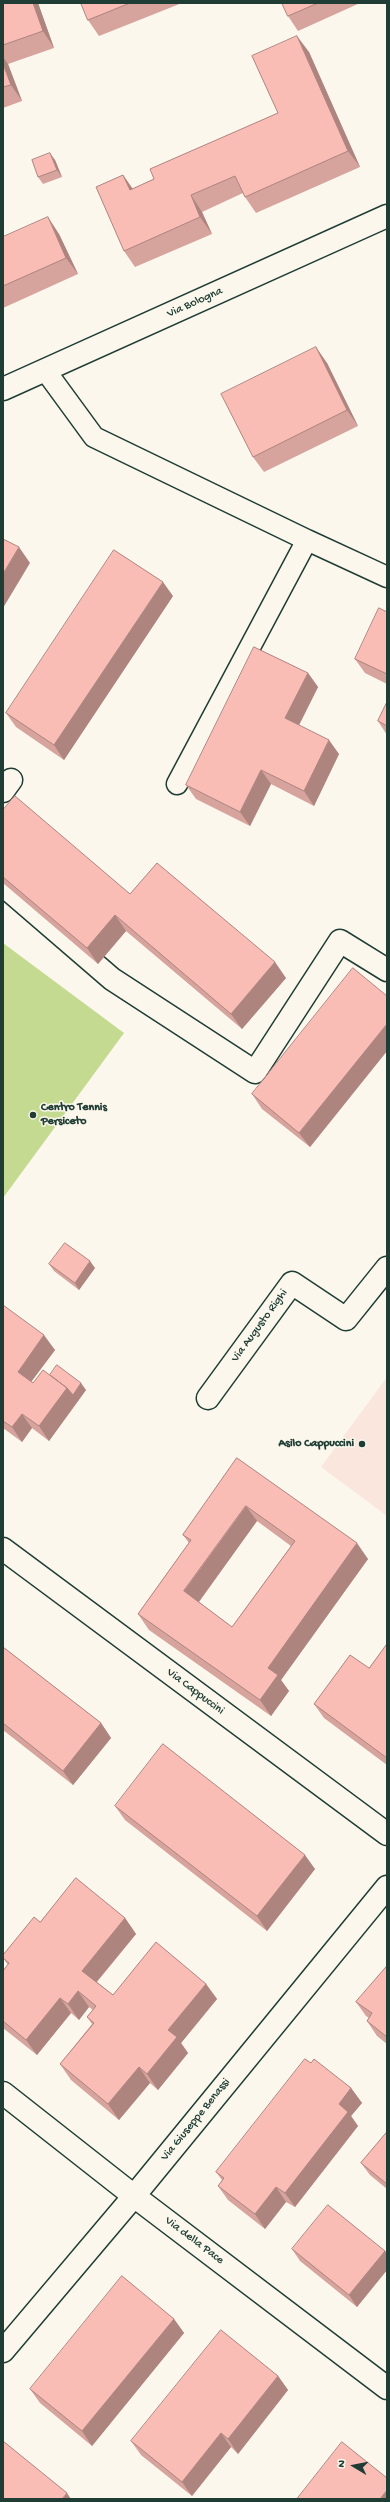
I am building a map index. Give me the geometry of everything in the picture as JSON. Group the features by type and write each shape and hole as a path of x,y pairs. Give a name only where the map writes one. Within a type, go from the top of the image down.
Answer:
{"street":[{"name":"Via Bologna","path":"3,389 387,216"},
{"path":"3,885 112,979 255,1072 340,942 387,970"},
{"name":"Via Augusto Righi","path":"208,1398 292,1283 346,1319 387,1268"},
{"name":"Via Cappuccini","path":"3,1549 387,1834"},
{"name":"Via Giuseppe Benassi","path":"3,2351 134,2196 387,1887"},
{"name":"Via della Pace","path":"3,2093 134,2196 387,2388"}],"lane":[{"path":"45,370 94,437 387,577"},
{"path":"177,784 307,540"}],"shaded area":[{"name":"Asilo Cappuccini","path":"387,1377 387,1516 321,1467"}],"green space":[{"name":"Centro Tennis Persiceto","path":"3,943 124,1033 3,1198"}],"building":[{"path":"3,3 33,3 43,31 3,45"},
{"path":"81,3 130,3 88,20"},
{"path":"282,3 318,3 288,16"},
{"path":"297,36 348,151 245,197 235,176 191,195 200,217 124,251 96,187 123,175 130,190 154,179 150,169 278,113 252,56"},
{"path":"3,64 11,85 3,87"},
{"path":"50,153 57,170 38,177 32,160"},
{"path":"48,217 66,258 3,286 3,237"},
{"path":"316,347 347,410 253,457 221,394"},
{"path":"3,539 19,547 3,574"},
{"path":"114,550 163,582 54,745 6,713"},
{"path":"379,608 387,612 387,674 355,659"},
{"path":"254,647 308,673 285,718 329,740 304,791 261,770 240,812 186,785"},
{"path":"387,702 387,726 378,721"},
{"path":"15,796 130,894 157,863 275,962 231,1014 115,915 87,948 3,877 3,810"},
{"path":"353,968 387,996 387,1024 299,1133 252,1094"},
{"path":"65,1243 90,1261 75,1283 49,1264"},
{"path":"3,1305 44,1335 18,1372 33,1383 43,1370 67,1388 39,1426 22,1414 12,1427 3,1421"},
{"path":"57,1365 81,1383 73,1395 67,1388 50,1375"},
{"path":"237,1458 357,1543 268,1668 278,1675 260,1700 138,1614 191,1540 183,1535","holes":["246,1506 295,1541 232,1627 184,1591"]},
{"path":"387,1644 387,1758 314,1704 350,1655 369,1668"},
{"path":"3,1647 101,1723 63,1771 3,1723"},
{"path":"163,1744 305,1855 257,1916 115,1806"},
{"path":"76,1878 125,1918 82,1971 113,1995 156,1942 206,1984 168,2030 177,2037 147,2074 139,2067 108,2104 60,2064 94,2023 87,2017 96,2006 78,1991 68,2004 60,1998 26,2040 3,2021 3,1971 9,1963 3,1958 3,1955 34,1917 40,1922"},
{"path":"387,1966 387,2037 367,2021 372,2013 356,2002"},
{"path":"305,2059 311,2063 314,2059 351,2088 339,2104 348,2112 285,2193 276,2187 255,2214 218,2186 224,2178 216,2172"},
{"path":"387,2132 387,2184 361,2163"},
{"path":"328,2205 385,2251 349,2295 292,2249"},
{"path":"122,2276 174,2319 82,2431 30,2389"},
{"path":"221,2330 278,2376 228,2439 221,2433 182,2482 131,2441"},
{"path":"3,2441 67,2493 62,2499 3,2499"},
{"path":"342,2442 387,2478 387,2490 380,2499 297,2499"}],"place":[{"name":"Centro Tennis Persiceto","path":"33,1115"},
{"name":"Asilo Cappuccini","path":"362,1444"}]}
